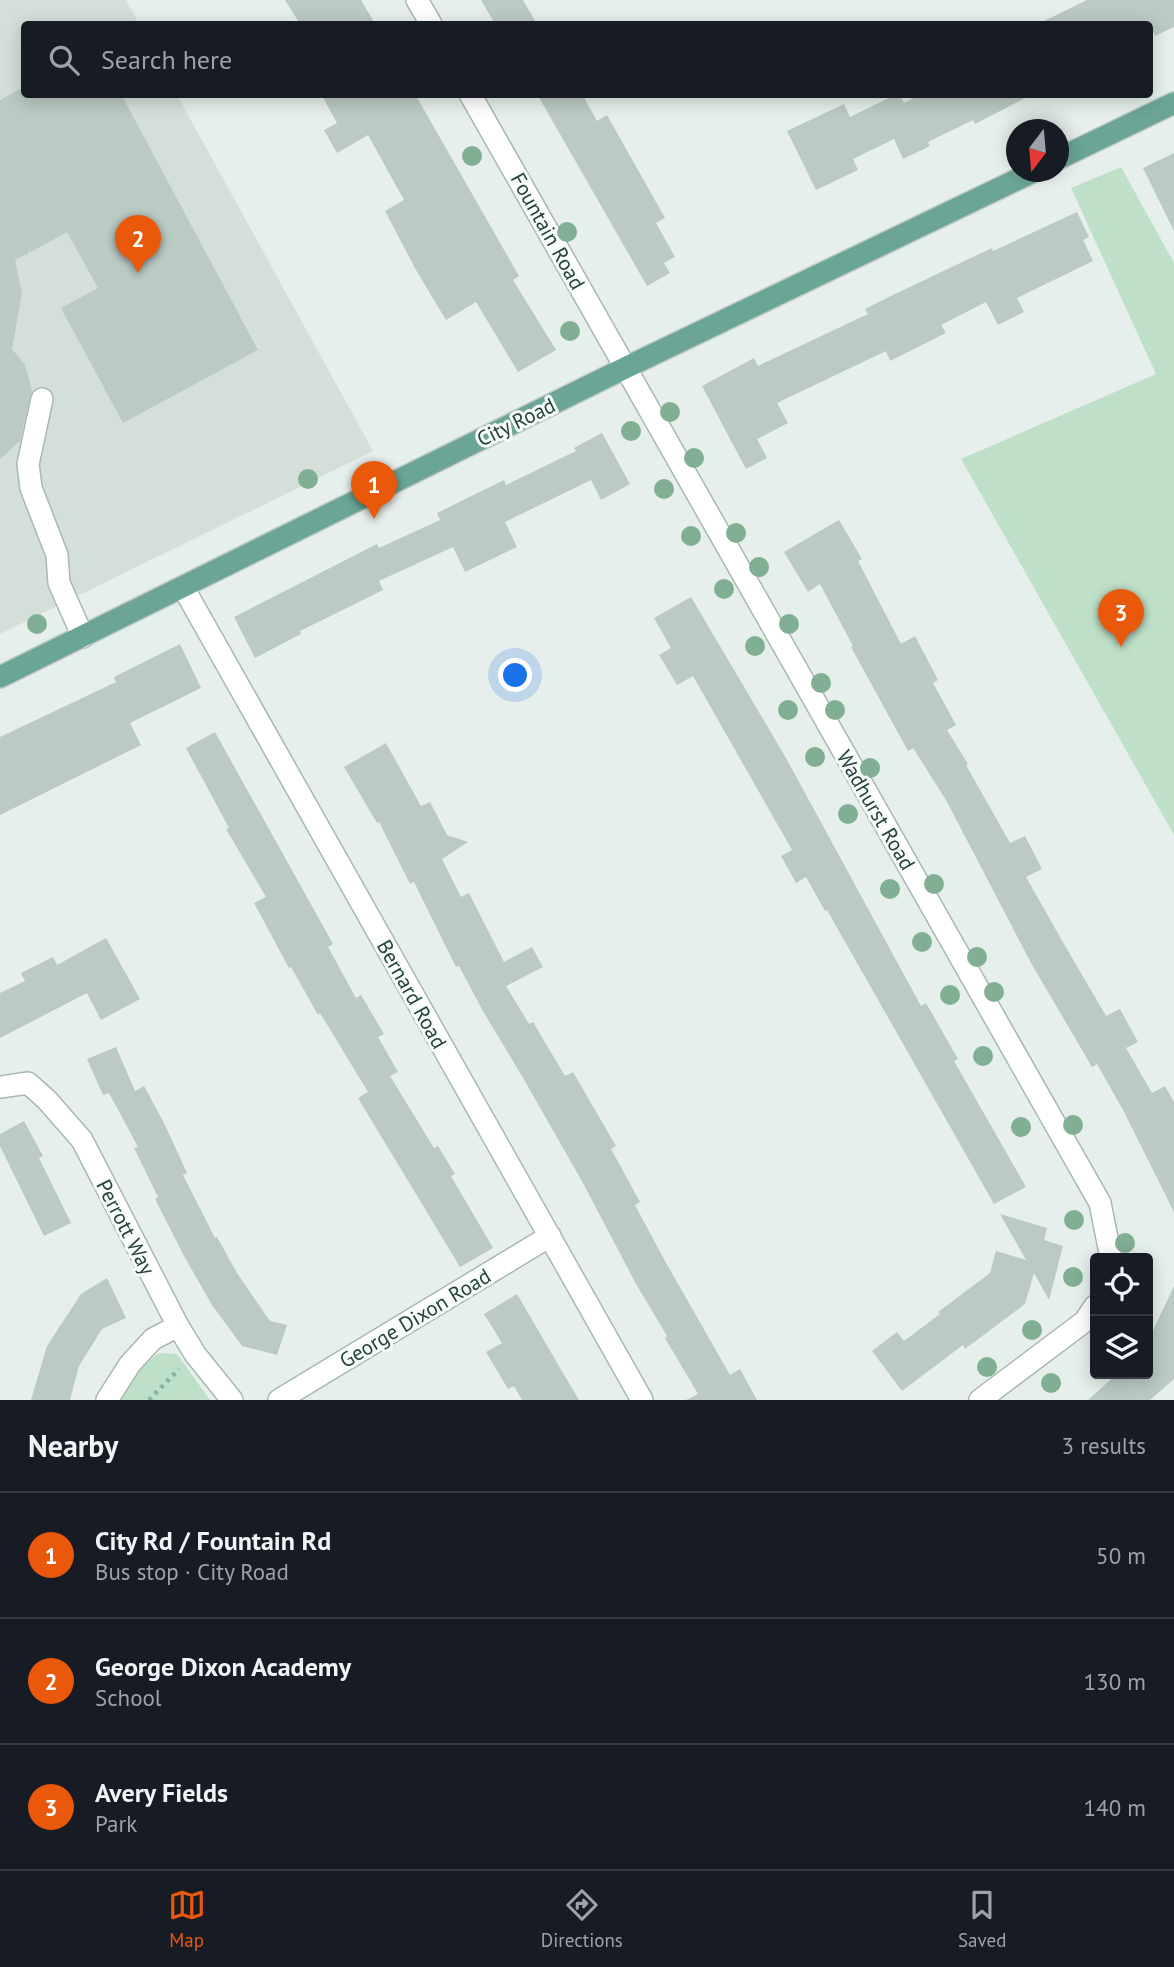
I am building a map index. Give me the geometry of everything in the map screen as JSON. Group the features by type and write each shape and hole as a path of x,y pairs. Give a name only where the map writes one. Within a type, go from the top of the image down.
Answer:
{"main road":[{"path":"1069,154 1174,103"},
{"name":"City Road","path":"0,677 627,367 1012,182"}],"street":[{"path":"417,0 429,21"},
{"name":"Fountain Road","path":"472,98 627,367"},
{"name":"Wadhurst Road","path":"627,367 1100,1203 1110,1253"},
{"path":"43,399 28,464 31,488 57,555 59,583 83,637"},
{"name":"Bernard Road","path":"183,587 642,1400"},
{"name":"Perrott Way","path":"0,1087 28,1083 47,1100 82,1140 178,1326 195,1354 232,1400"},
{"name":"George Dixon Road","path":"279,1400 550,1236"},
{"path":"980,1400 1085,1321 1090,1314"},
{"path":"107,1400 130,1364 153,1339 178,1326"}],"path":[{"path":"149,1400 195,1354"}],"shaded area":[{"path":"0,0 126,0 137,21 21,21 21,98 179,98 373,451 0,634"}],"green space":[{"path":"1121,167 1174,263 1174,835 961,459 1156,374 1071,188"},
{"path":"159,1353 177,1354 210,1400 117,1400 134,1373"}],"building":[{"path":"285,0 361,0 373,21 298,21"},
{"path":"481,0 523,0 535,21 493,21"},
{"path":"1087,0 1174,0 1174,27 1155,36 1153,21 1044,21"},
{"path":"21,89 21,98 123,98 258,350 123,423 61,308 98,288 67,232 31,252 29,249 29,253 15,260 22,293 12,349 25,365 32,390 20,441 0,459 0,100"},
{"path":"323,98 417,98 519,276 513,280 556,350 518,372 476,302 446,320 385,211 404,200 368,135 337,153 324,130 337,123"},
{"path":"539,98 584,98 597,121 607,115 665,218 656,223 675,257 664,263 670,273 647,286"},
{"path":"889,98 902,98 904,103 913,98 1025,98 975,124 973,120 928,142 930,146 903,159 894,139 853,159 858,170 816,190 787,131 844,104 850,117"},
{"path":"1174,153 1174,231 1143,168"},
{"path":"1077,212 1089,237 1083,240 1093,261 1017,298 1024,312 998,325 986,302 941,325 946,333 890,361 886,351 777,403 788,423 757,439 767,458 746,469 702,386 754,358 758,366 868,314 865,309 895,294"},
{"path":"602,433 630,484 601,500 591,480 505,522 517,547 465,572 453,547 379,581 383,590 300,631 301,634 255,658 234,617 377,544 379,548 440,520 437,513 504,480 506,485 576,451 574,448"},
{"path":"839,520 862,559 858,561 901,644 915,636 938,680 933,683 956,725 947,730 1010,843 1025,836 1042,869 1026,877 1064,944 1106,1016 1120,1009 1138,1042 1126,1048 1152,1093 1165,1086 1174,1102 1174,1212 1123,1110 1097,1064 1092,1067 1031,963 946,800 913,748 908,751 820,584 808,592 784,552"},
{"path":"691,597 786,758 921,1006 926,1003 958,1059 954,1061 1026,1187 994,1204 827,910 825,911 806,877 796,883 781,856 792,850 693,676 677,685 659,655 671,648 654,618"},
{"path":"180,644 201,688 130,723 141,745 0,815 0,737 116,682 114,677"},
{"path":"215,732 333,944 328,947 356,998 361,995 384,1034 378,1037 398,1072 390,1076 434,1148 438,1146 455,1174 451,1176 493,1248 460,1267 358,1098 368,1092 320,1013 318,1015 291,967 289,968 254,903 266,897 226,829 229,828 186,748"},
{"path":"386,743 421,806 430,802 447,835 468,842 442,859 461,897 469,893 504,962 532,947 543,967 506,986 529,1024 533,1022 565,1076 573,1072 616,1146 611,1149 640,1202 635,1205 665,1261 730,1375 740,1369 757,1400 686,1400 698,1394 665,1338 667,1336 522,1076 459,966 456,967 414,882 410,884 379,822 377,823 344,767"},
{"path":"106,938 140,999 101,1020 87,993 0,1038 0,993 25,981 21,973 53,957 57,965"},
{"path":"116,1047 135,1091 144,1086 165,1125 187,1173 183,1175 215,1238 217,1237 237,1273 270,1321 287,1325 277,1355 242,1346 212,1305 184,1256 155,1199 158,1197 134,1148 138,1147 109,1093 103,1095 87,1059"},
{"path":"24,1121 43,1156 39,1158 71,1223 44,1236 0,1146 0,1134"},
{"path":"1000,1214 1047,1228 1044,1240 1063,1246 1049,1300 1034,1273 1025,1304 965,1349 963,1345 902,1391 872,1351 897,1332 904,1341 940,1314 938,1312 990,1273 996,1251 1026,1260"},
{"path":"107,1278 126,1318 102,1329 79,1366 70,1400 31,1400 47,1346 81,1294"},
{"path":"1174,1286 1174,1379 1150,1400 1088,1400 1111,1379 1153,1379 1153,1330"},
{"path":"517,1294 579,1400 522,1400 514,1386 508,1389 486,1352 502,1343 484,1314"}],"place":[{"name":"George Dixon Academy","path":"138,273"},
{"name":"City Rd / Fountain Rd","path":"374,519"},
{"name":"Avery Fields","path":"1121,647"}]}
